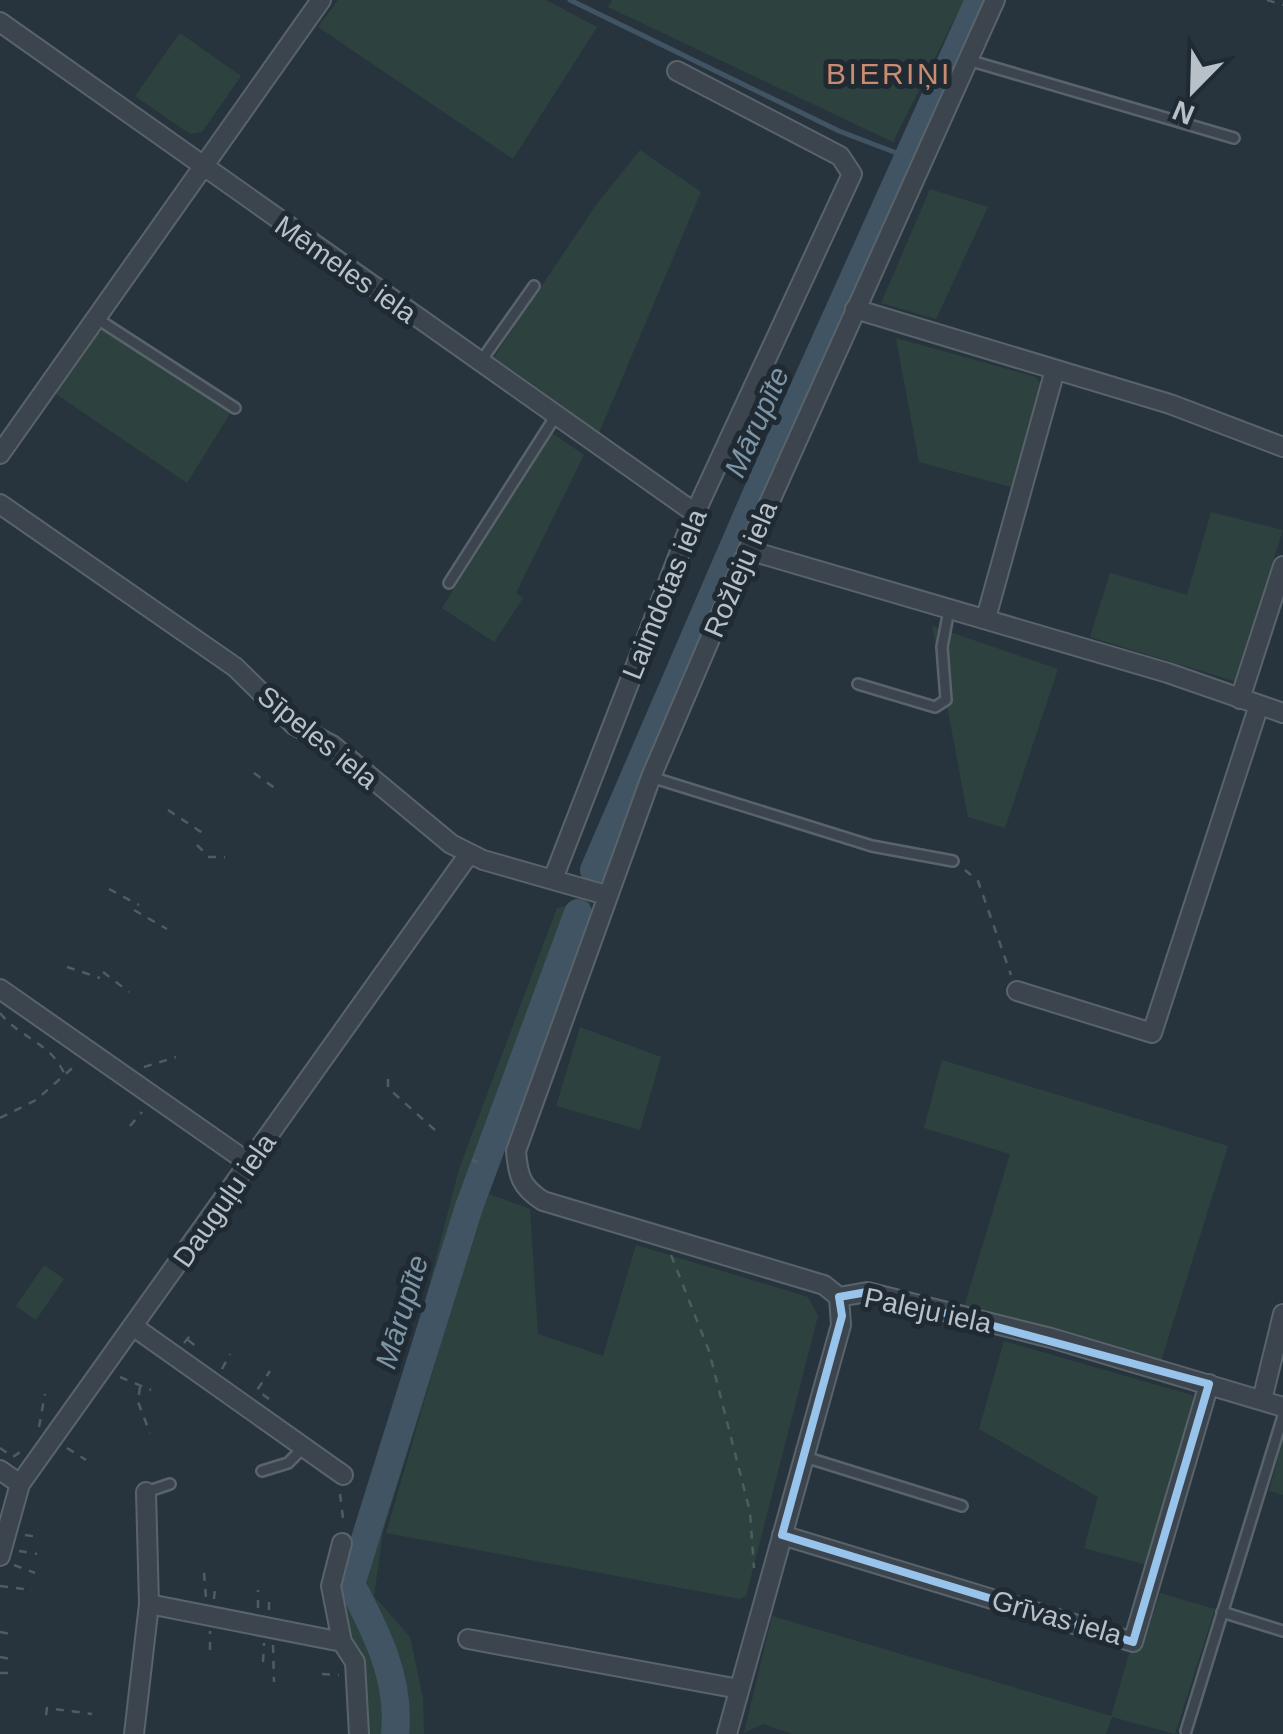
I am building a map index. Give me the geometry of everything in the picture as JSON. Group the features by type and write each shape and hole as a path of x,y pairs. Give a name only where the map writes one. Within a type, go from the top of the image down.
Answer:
{"street":[{"path":"0,454 321,0"},
{"name":"Rožleju iela","path":"516,1151 651,777 854,309 995,0"},
{"name":"Mēmeles iela","path":"0,22 695,513"},
{"name":"Laimdotas iela","path":"552,878 695,513 852,174 840,156 677,71"},
{"path":"854,309 1170,404 1283,448"},
{"path":"986,618 1055,370"},
{"name":"Sīpeles iela","path":"0,504 235,666 294,725 332,745 469,854 606,895"},
{"path":"748,550 986,618 1283,713"},
{"path":"1240,698 1283,566"},
{"path":"1017,990 1152,1032 1259,705"},
{"name":"Dauguļu iela","path":"0,1559 20,1484 46,1434 104,1369 469,854"},
{"path":"0,989 249,1163"},
{"name":"Paleju iela","path":"516,1151 518,1174 525,1190 543,1201 824,1284 839,1297 867,1292 1051,1338 1283,1407"},
{"path":"726,1734 841,1325 839,1297"},
{"path":"1262,1400 1283,1314"},
{"path":"134,1327 338,1472"},
{"name":"Grīvas iela","path":"782,1535 1133,1642 1209,1384"},
{"path":"0,1470 20,1484"},
{"path":"134,1734 149,1604 146,1492"},
{"path":"342,1543 331,1586 342,1642 355,1662 359,1734"},
{"path":"149,1604 342,1642"},
{"path":"468,1639 740,1688"}],"lane":[{"path":"968,60 1234,138"},
{"path":"479,363 534,286"},
{"path":"96,318 234,408"},
{"path":"449,583 555,416"},
{"path":"858,684 935,707 946,700 942,647 950,608"},
{"path":"651,777 872,846 953,860"},
{"path":"1186,1731 1283,1416"},
{"path":"262,1471 288,1463 303,1448"},
{"path":"806,1457 962,1506"},
{"path":"146,1492 170,1484"},
{"path":"1222,1612 1283,1631"}],"path":[{"path":"1267,0 1283,5"},
{"path":"254,773 276,789"},
{"path":"168,810 204,834"},
{"path":"197,845 209,856 225,856"},
{"path":"953,860 978,880 1017,990"},
{"path":"109,888 139,905"},
{"path":"134,910 167,929"},
{"path":"67,967 100,978"},
{"path":"103,972 129,992"},
{"path":"0,1013 18,1036 44,1045 56,1057 64,1074"},
{"path":"0,1118 36,1100 88,1052"},
{"path":"130,1081 138,1069 176,1057"},
{"path":"388,1079 388,1088 435,1130"},
{"path":"130,1126 153,1098"},
{"path":"472,1160 478,1162"},
{"path":"671,1250 670,1262 709,1351 750,1512 754,1578"},
{"path":"186,1339 198,1347"},
{"path":"104,1369 151,1390"},
{"path":"270,1371 257,1390 270,1399"},
{"path":"141,1386 138,1402 150,1432"},
{"path":"45,1394 46,1434 86,1460"},
{"path":"0,1448 13,1457 30,1444"},
{"path":"338,1472 344,1510 342,1543"},
{"path":"0,1559 35,1573"},
{"path":"204,1573 206,1615"},
{"path":"0,1586 32,1590"},
{"path":"274,1628 274,1682"},
{"path":"0,1632 14,1634"},
{"path":"0,1658 12,1659"},
{"path":"0,1673 10,1673"},
{"path":"46,1715 47,1708 92,1714"}],"highlighted area":[{"path":"867,1292 1209,1384 1133,1642 782,1535 842,1316 839,1297"}],"green space":[{"path":"338,0 546,0 597,27 513,159 318,27"},
{"path":"612,0 964,0 893,142 608,7"},
{"path":"180,33 241,76 202,132 190,134 135,96"},
{"path":"640,150 701,192 599,433 494,357 596,205"},
{"path":"930,189 988,207 936,319 881,303"},
{"path":"105,330 231,412 187,483 53,392 91,336"},
{"path":"896,338 1036,377 1042,387 1011,487 919,462"},
{"path":"552,433 584,455 516,593 523,598 494,642 442,608"},
{"path":"1211,512 1283,530 1234,681 1090,637 1110,573 1187,595"},
{"path":"932,626 1058,669 1005,828 968,817"},
{"path":"589,901 593,911 486,1193 530,1209 538,1334 603,1356 636,1245 808,1297 818,1316 746,1596 740,1599 386,1533 435,1365 383,1532 374,1596 410,1637 423,1698 424,1734 363,1734 359,1660 335,1585 393,1426 459,1169 557,908"},
{"path":"580,1027 661,1057 640,1130 556,1106"},
{"path":"942,1060 1228,1146 1161,1361 964,1307 1010,1154 924,1128"},
{"path":"44,1265 64,1279 36,1320 16,1306"},
{"path":"1004,1341 1192,1395 1195,1405 1147,1565 1084,1548 1098,1497 979,1429"},
{"path":"1283,1439 1283,1495 1269,1491"},
{"path":"1160,1593 1215,1609 1175,1734 1112,1717 1106,1734 792,1734 763,1724 744,1733 772,1616 1111,1716 1129,1654 1142,1649"}],"waterway":[{"path":"570,0 839,131 907,157"},
{"name":"Mārupīte","path":"594,870 755,497 979,0"},
{"name":"Mārupīte","path":"395,1734 390,1675 351,1584 469,1207 578,913"}],"district":[{"name":"BIERIŅI","path":"889,74"}]}
